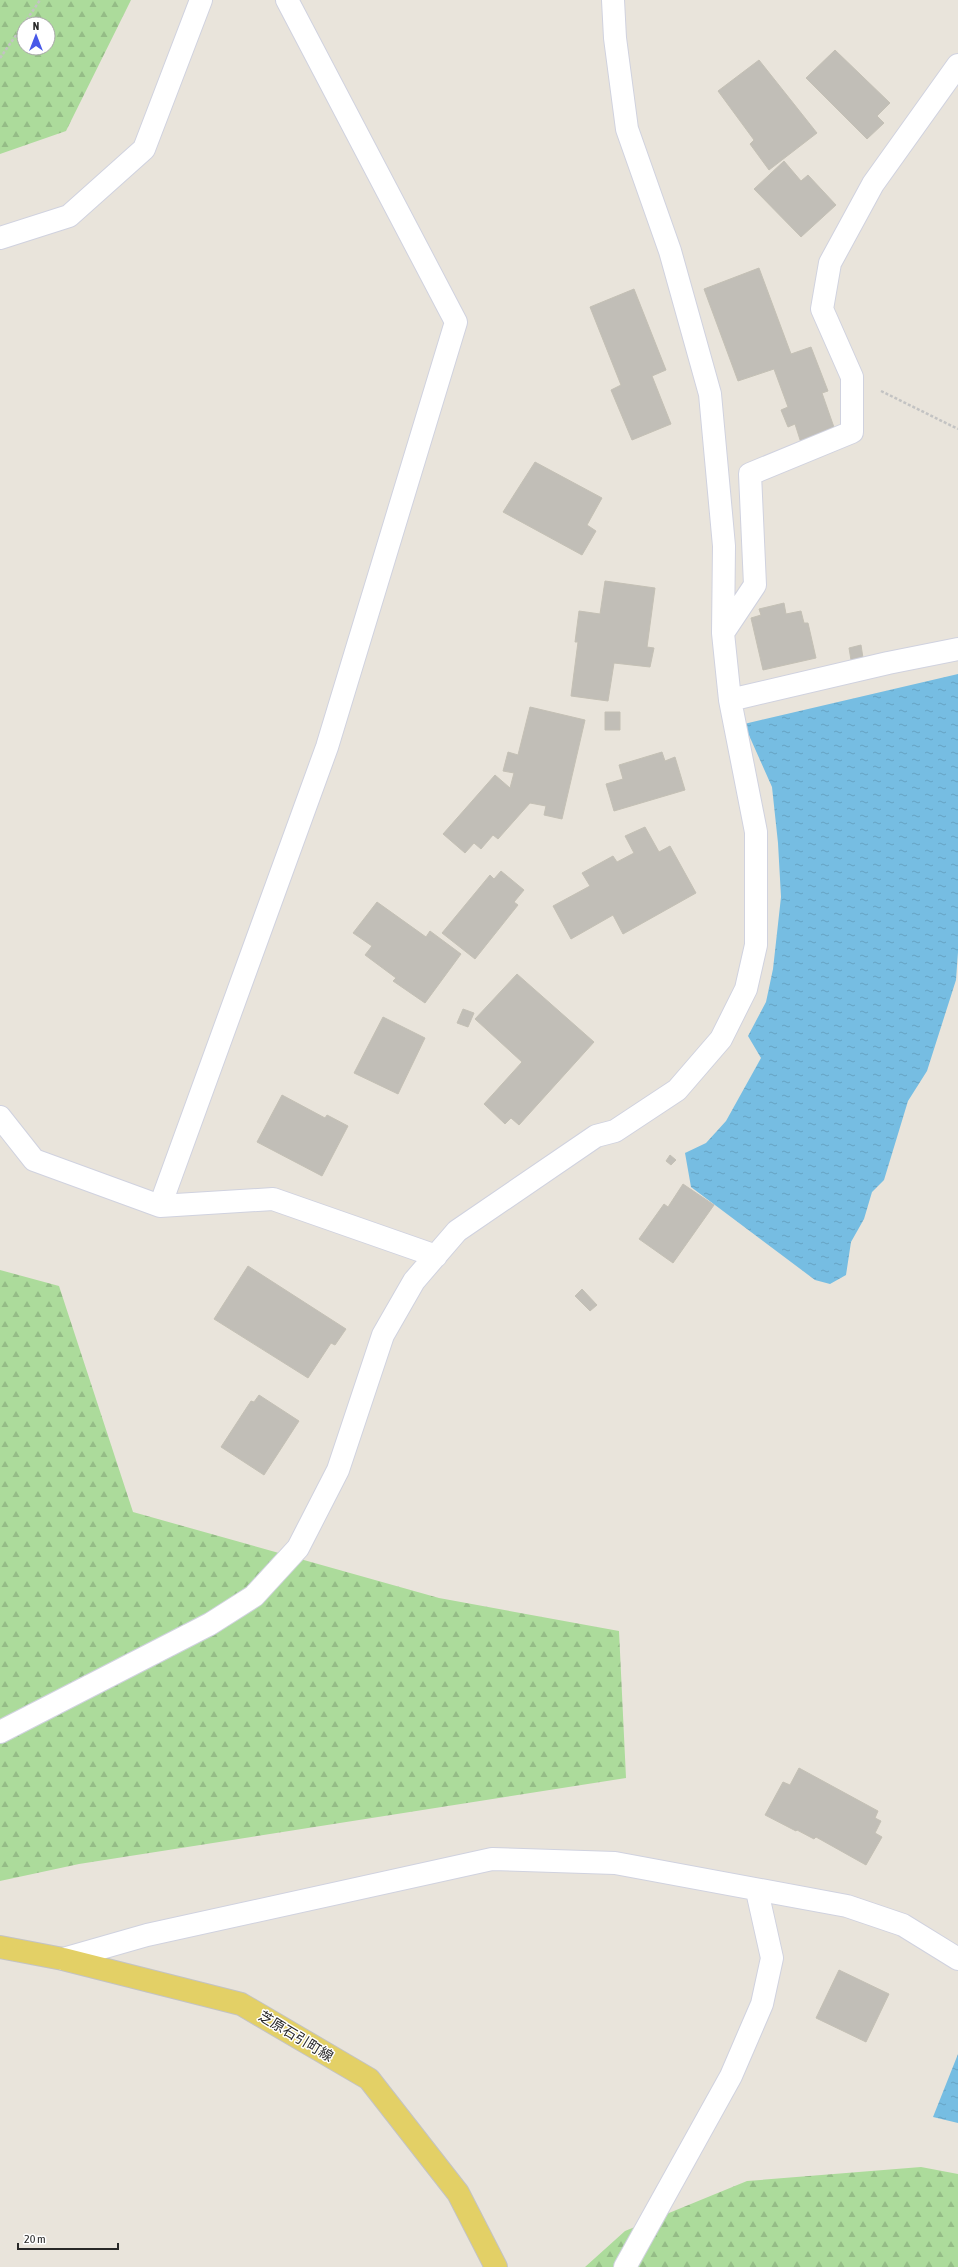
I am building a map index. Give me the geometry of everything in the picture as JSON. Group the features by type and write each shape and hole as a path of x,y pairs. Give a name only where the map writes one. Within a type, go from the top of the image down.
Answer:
{"main road":[{"name":"芝原石引町線","path":"0,1947 63,1958 241,2004 369,2080 458,2193 496,2267"}],"street":[{"path":"0,238 69,216 144,149 200,0"},
{"path":"160,1206 327,747 456,322 287,0"},
{"path":"0,1732 210,1624 254,1596 298,1548 338,1470 382,1335 414,1281 457,1231 596,1136 615,1131 677,1090 721,1039 746,989 756,945 756,832 730,700 723,633 724,546 710,394 670,251 627,129 615,38 614,0"},
{"path":"723,633 755,585 750,474 852,432 852,377 822,309 830,263 873,184 958,65"},
{"path":"730,700 888,663 958,649"},
{"path":"0,1117 34,1160 160,1206 273,1199 436,1256"},
{"path":"63,1958 147,1935 492,1859 615,1863 847,1906 903,1925 958,1959"},
{"path":"626,2267 731,2076 762,2004 772,1958 757,1890"}],"path":[{"path":"29,16 40,0"},
{"path":"0,58 16,35"},
{"path":"852,377 958,429"}],"green space":[{"path":"0,0 131,0 66,131 0,154"},
{"path":"0,1270 59,1286 133,1512 439,1598 619,1631 626,1778 79,1864 0,1881"},
{"path":"921,2167 958,2174 958,2267 585,2267 625,2231 747,2181"}],"water":[{"path":"958,674 958,952 956,980 927,1071 908,1101 884,1180 872,1192 864,1219 851,1242 846,1275 830,1284 815,1280 691,1187 685,1153 706,1143 726,1121 761,1058 748,1036 766,1002 773,969 781,897 778,843 772,787 744,724"},
{"path":"958,2054 958,2123 933,2117"}],"building":[{"path":"835,50 890,103 877,116 884,123 867,139 806,78"},
{"path":"759,60 817,133 769,170 750,144 754,140 718,91"},
{"path":"784,161 801,181 808,175 836,205 801,237 754,189"},
{"path":"759,268 791,354 811,347 828,391 822,393 836,433 802,446 795,424 788,427 781,410 788,407 774,369 738,381 704,289"},
{"path":"634,289 666,370 652,376 671,424 632,440 611,390 621,385 590,307"},
{"path":"535,462 602,498 587,525 596,531 582,555 503,512"},
{"path":"605,581 655,588 647,647 654,648 650,667 614,663 608,701 571,696 578,642 575,642 579,611 600,614"},
{"path":"784,603 786,614 801,611 804,623 808,623 816,658 763,670 751,618 761,615 759,609"},
{"path":"861,645 863,658 851,660 849,648"},
{"path":"530,707 585,720 562,819 544,815 546,806 530,803 498,839 493,835 481,849 474,843 465,853 443,834 495,775 510,788 514,773 503,771 508,752 518,755"},
{"path":"605,712 620,712 620,730 605,730"},
{"path":"662,752 665,761 675,757 685,790 614,811 606,784 623,779 619,765"},
{"path":"645,827 659,852 670,846 696,893 623,934 613,915 571,939 553,906 590,886 582,873 613,856 617,862 634,853 625,836"},
{"path":"501,871 524,890 514,902 518,905 475,959 442,933 490,875 494,879"},
{"path":"377,902 426,937 430,931 461,954 425,1003 393,981 396,978 365,955 372,946 353,933"},
{"path":"517,974 594,1042 519,1125 511,1118 505,1124 484,1104 522,1062 475,1019"},
{"path":"463,1009 474,1013 468,1027 457,1023"},
{"path":"383,1017 425,1038 398,1094 354,1073"},
{"path":"282,1095 325,1118 327,1115 348,1126 322,1176 257,1142"},
{"path":"670,1155 676,1160 671,1165 666,1161"},
{"path":"683,1184 714,1205 673,1263 639,1239 664,1204 668,1207"},
{"path":"248,1266 346,1329 335,1345 331,1343 308,1378 214,1319"},
{"path":"582,1289 597,1305 590,1311 575,1296"},
{"path":"259,1395 299,1421 264,1475 221,1447 251,1401 254,1402"},
{"path":"799,1768 878,1811 875,1818 881,1821 875,1833 882,1837 866,1865 816,1837 814,1839 765,1815 783,1782 790,1785"},
{"path":"839,1970 889,1994 866,2042 816,2018"}]}
